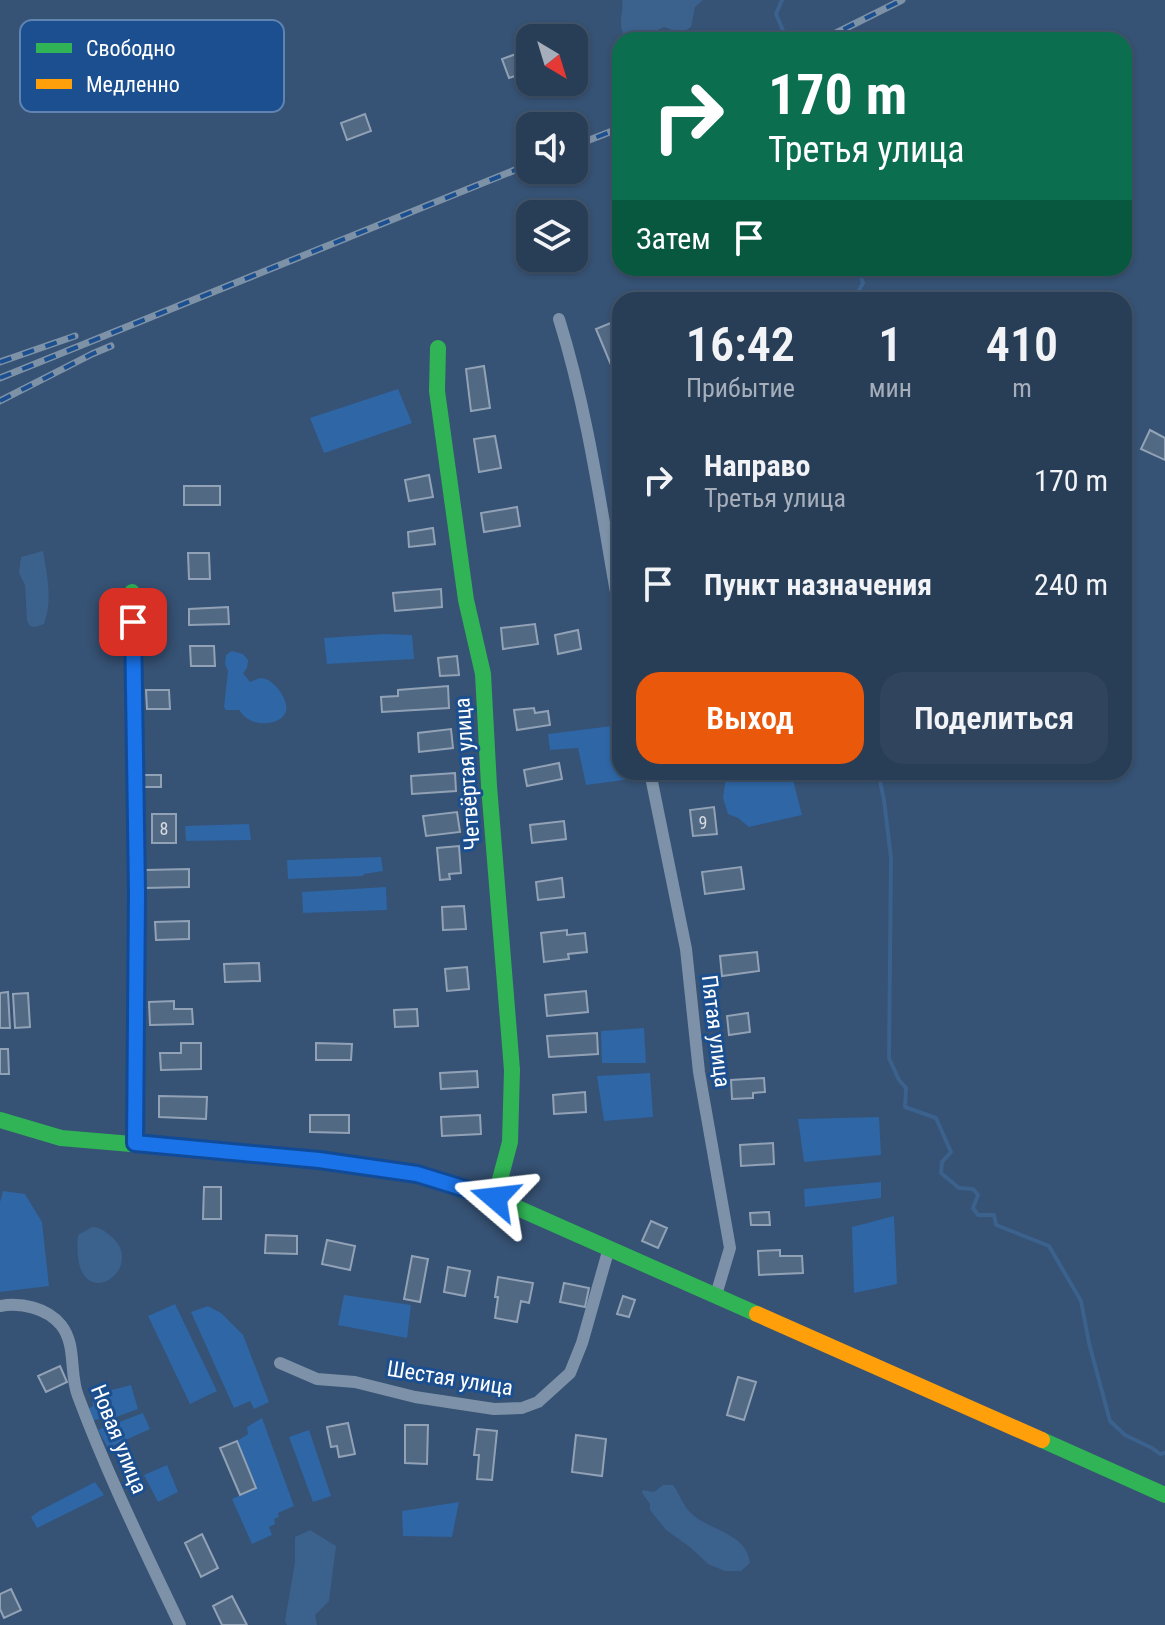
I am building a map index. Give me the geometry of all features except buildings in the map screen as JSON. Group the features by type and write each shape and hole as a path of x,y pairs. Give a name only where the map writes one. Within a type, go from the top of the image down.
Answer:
{"street":[{"path":"559,319 591,451 612,570"},
{"name":"Четвёртая улица","path":"438,348 437,391 466,600 483,674 512,1070 510,1142 495,1198"},
{"path":"132,592 137,893 135,1143"},
{"name":"Пятая улица","path":"652,780 686,949 699,1072 730,1248 716,1295"},
{"path":"0,1120 61,1138 319,1160 417,1174 495,1198 1165,1495"},
{"name":"Шестая улица","path":"280,1363 317,1379 355,1382 415,1397 494,1409 522,1408 538,1402 570,1373 582,1343 609,1248"},
{"name":"Новая улица","path":"0,1306 11,1304 42,1309 62,1326 71,1346 76,1390 100,1454 180,1625"}],"shaded area":[{"path":"622,0 703,0 695,7 691,27 683,32 664,27 652,32 622,32"},
{"path":"398,389 412,423 324,453 310,418"},
{"path":"43,551 48,606 44,624 35,627 27,621 25,585 19,573 21,557"},
{"path":"412,635 414,659 327,664 324,638"},
{"path":"232,651 243,654 248,660 243,673 250,682 266,679 279,690 286,706 284,716 275,722 258,723 239,710 226,710 228,671 225,664 226,655"},
{"path":"612,726 612,780 624,780 586,785 578,748 550,750 548,734"},
{"path":"726,780 793,780 802,815 749,827 728,814 723,798"},
{"path":"249,824 251,840 186,841 185,826"},
{"path":"381,857 383,871 363,876 288,879 287,860"},
{"path":"386,887 387,910 303,913 302,892"},
{"path":"644,1028 646,1063 602,1063 601,1031"},
{"path":"650,1073 653,1117 604,1121 597,1076"},
{"path":"879,1117 881,1155 804,1162 798,1119"},
{"path":"881,1182 881,1198 805,1207 804,1189"},
{"path":"3,1191 25,1194 42,1222 49,1286 0,1292 0,1202"},
{"path":"894,1216 897,1284 854,1293 852,1227"},
{"path":"92,1227 101,1229 113,1238 121,1251 121,1264 115,1275 106,1282 95,1283 85,1277 79,1261 78,1235"},
{"path":"344,1295 411,1305 407,1338 338,1325"},
{"path":"175,1304 217,1391 190,1404 148,1316"},
{"path":"208,1306 221,1313 243,1335 269,1402 254,1409 250,1401 234,1408 191,1312"},
{"path":"131,1385 138,1409 103,1422 101,1418 93,1421 88,1409 93,1406 92,1395"},
{"path":"143,1413 150,1429 108,1448 98,1430"},
{"path":"262,1418 294,1506 278,1513 275,1524 269,1527 272,1535 252,1544 232,1499 256,1488 237,1441 248,1434 247,1427"},
{"path":"309,1430 331,1496 313,1502 289,1437"},
{"path":"167,1465 178,1492 158,1502 144,1475"},
{"path":"95,1482 104,1495 37,1528 31,1517"},
{"path":"663,1485 673,1485 685,1506 697,1518 742,1544 750,1563 741,1571 725,1571 708,1564 666,1530 650,1510 650,1504 642,1493 643,1490 654,1492"},
{"path":"459,1502 452,1537 403,1536 402,1511"},
{"path":"310,1530 336,1546 329,1601 315,1615 317,1625 287,1625 295,1537"}],"waterway":[{"path":"782,0 776,14 784,32"},
{"path":"858,292 863,283 861,276"},
{"path":"880,780 891,858 889,1058 906,1088 905,1107 936,1118 951,1152 942,1162 941,1173 959,1188 973,1189 978,1195 973,1208 978,1215 994,1215 996,1225 1049,1246 1081,1301 1110,1421 1125,1435 1160,1454 1165,1453"}],"railway":[{"path":"838,32 902,0"},
{"path":"588,141 612,131"},
{"path":"0,378 516,170"},
{"path":"0,362 75,336"},
{"path":"0,401 111,346"}],"traffic: fast":[{"path":"438,348 437,391 466,600 483,674 512,1070 510,1142 495,1198"},
{"path":"132,592 137,893 135,1143"},
{"path":"0,1120 61,1138 319,1160 417,1174 495,1198 757,1314"},
{"path":"1042,1440 1165,1495"}],"traffic: slow":[{"path":"757,1314 1042,1440"}],"route":[{"path":"133,622 137,893 135,1143 319,1160 417,1174 495,1198"}]}
